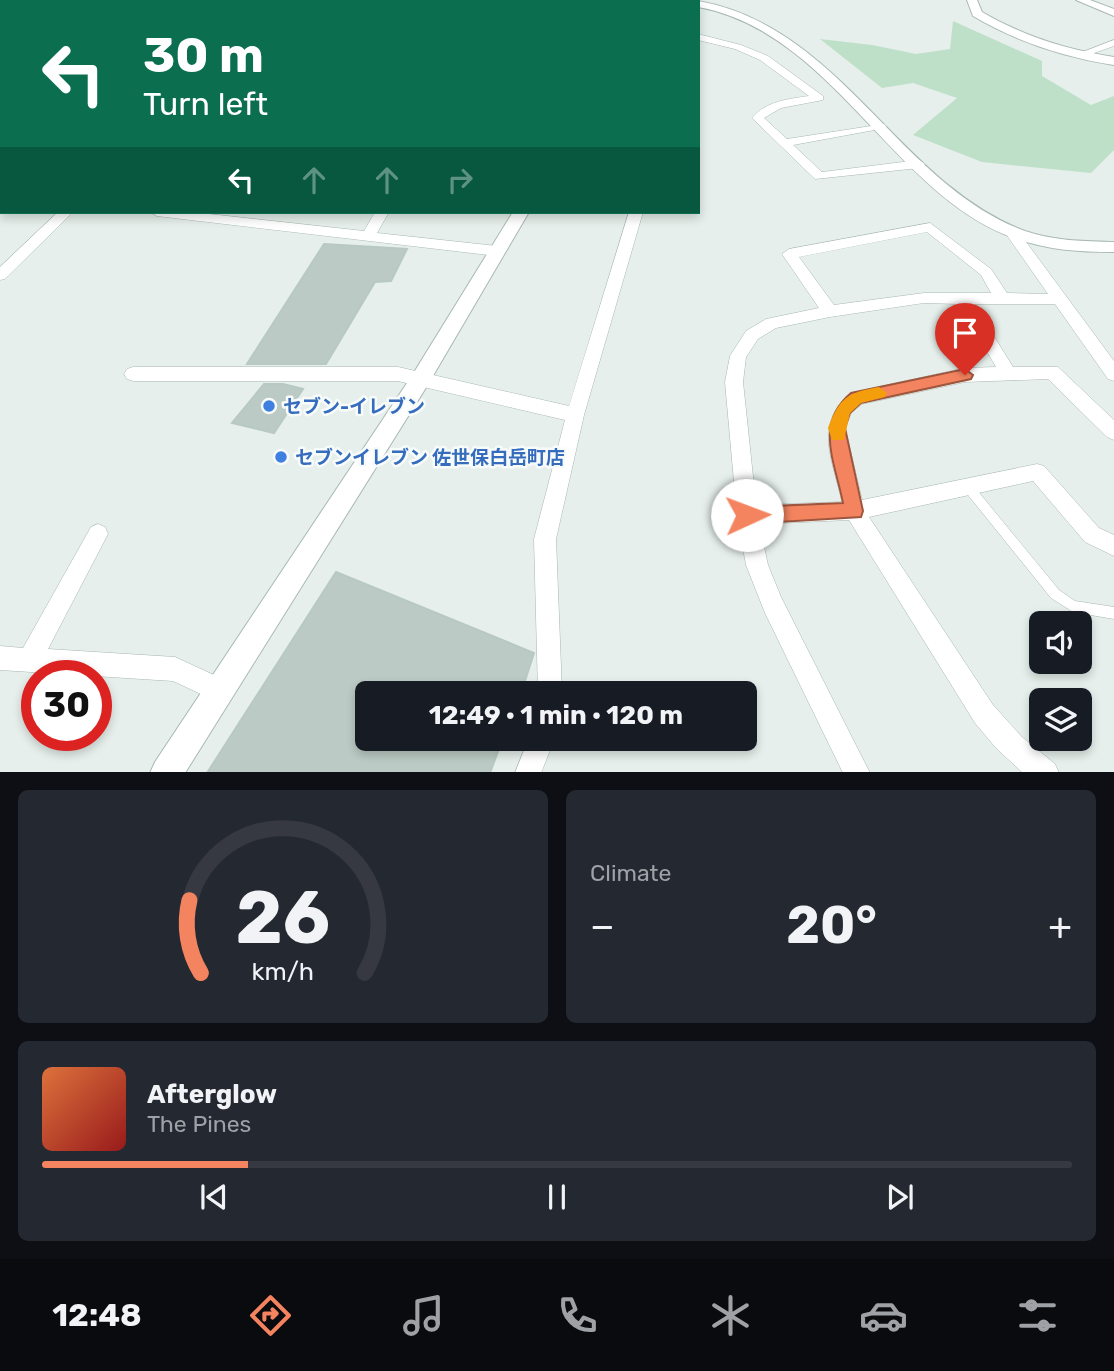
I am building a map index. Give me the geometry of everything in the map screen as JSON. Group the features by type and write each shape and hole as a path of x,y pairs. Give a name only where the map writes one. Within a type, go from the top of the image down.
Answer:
{"street":[{"path":"972,0 977,14 989,21 1080,55 1114,61"},
{"path":"1081,0 1114,13"},
{"path":"700,3 734,12 787,42 827,74 919,164 984,220 1013,234 1069,247 1114,247"},
{"path":"700,38 738,47 764,58 819,98 762,112 758,118 819,176 919,164"},
{"path":"1080,55 1114,43"},
{"path":"783,143 880,126"},
{"path":"0,275 64,214"},
{"path":"206,214 368,237 497,251"},
{"path":"368,237 381,214"},
{"path":"166,772 420,380 520,214"},
{"path":"550,681 545,539 575,415 635,214"},
{"path":"830,311 789,254 930,227 986,272 1002,298"},
{"path":"1013,234 1114,374"},
{"path":"856,772 773,604 757,565 747,515 734,382 738,356 752,335 772,323 830,311 900,301 963,298 1058,299"},
{"path":"963,298 1008,373"},
{"path":"1046,772 1022,757 984,713 854,511 836,428 844,409 857,398 965,375 1052,372 1114,432"},
{"path":"133,374 398,374 575,415"},
{"path":"747,515 854,511 1037,472 1092,535 1114,546"},
{"path":"0,658 29,660 98,534"},
{"path":"112,665 175,669 220,691"},
{"path":"528,772 537,751"}],"lane":[{"path":"968,486 1055,594 1073,606 1114,614"}],"green space":[{"path":"953,21 1042,61 1042,76 1091,105 1114,96 1114,150 1091,173 982,162 913,135 957,98 913,83 882,88 820,39 916,54 950,49"}],"building":[{"path":"324,244 407,249 391,281 375,282 326,364 247,364"},
{"name":"セブン-イレブン","path":"264,384 283,384 303,389 274,433 232,423"},
{"path":"336,572 534,653 525,681 355,681 355,751 498,751 490,772 208,772"}],"slow traffic":[{"path":"838,435 836,428 844,409 857,398 879,393"}],"place":[{"name":"セブン-イレブン","path":"269,406"},
{"name":"セブンイレブン 佐世保白岳町店","path":"281,457"}],"route":[{"path":"747,515 854,511 836,428 844,409 857,398 965,375"}]}
